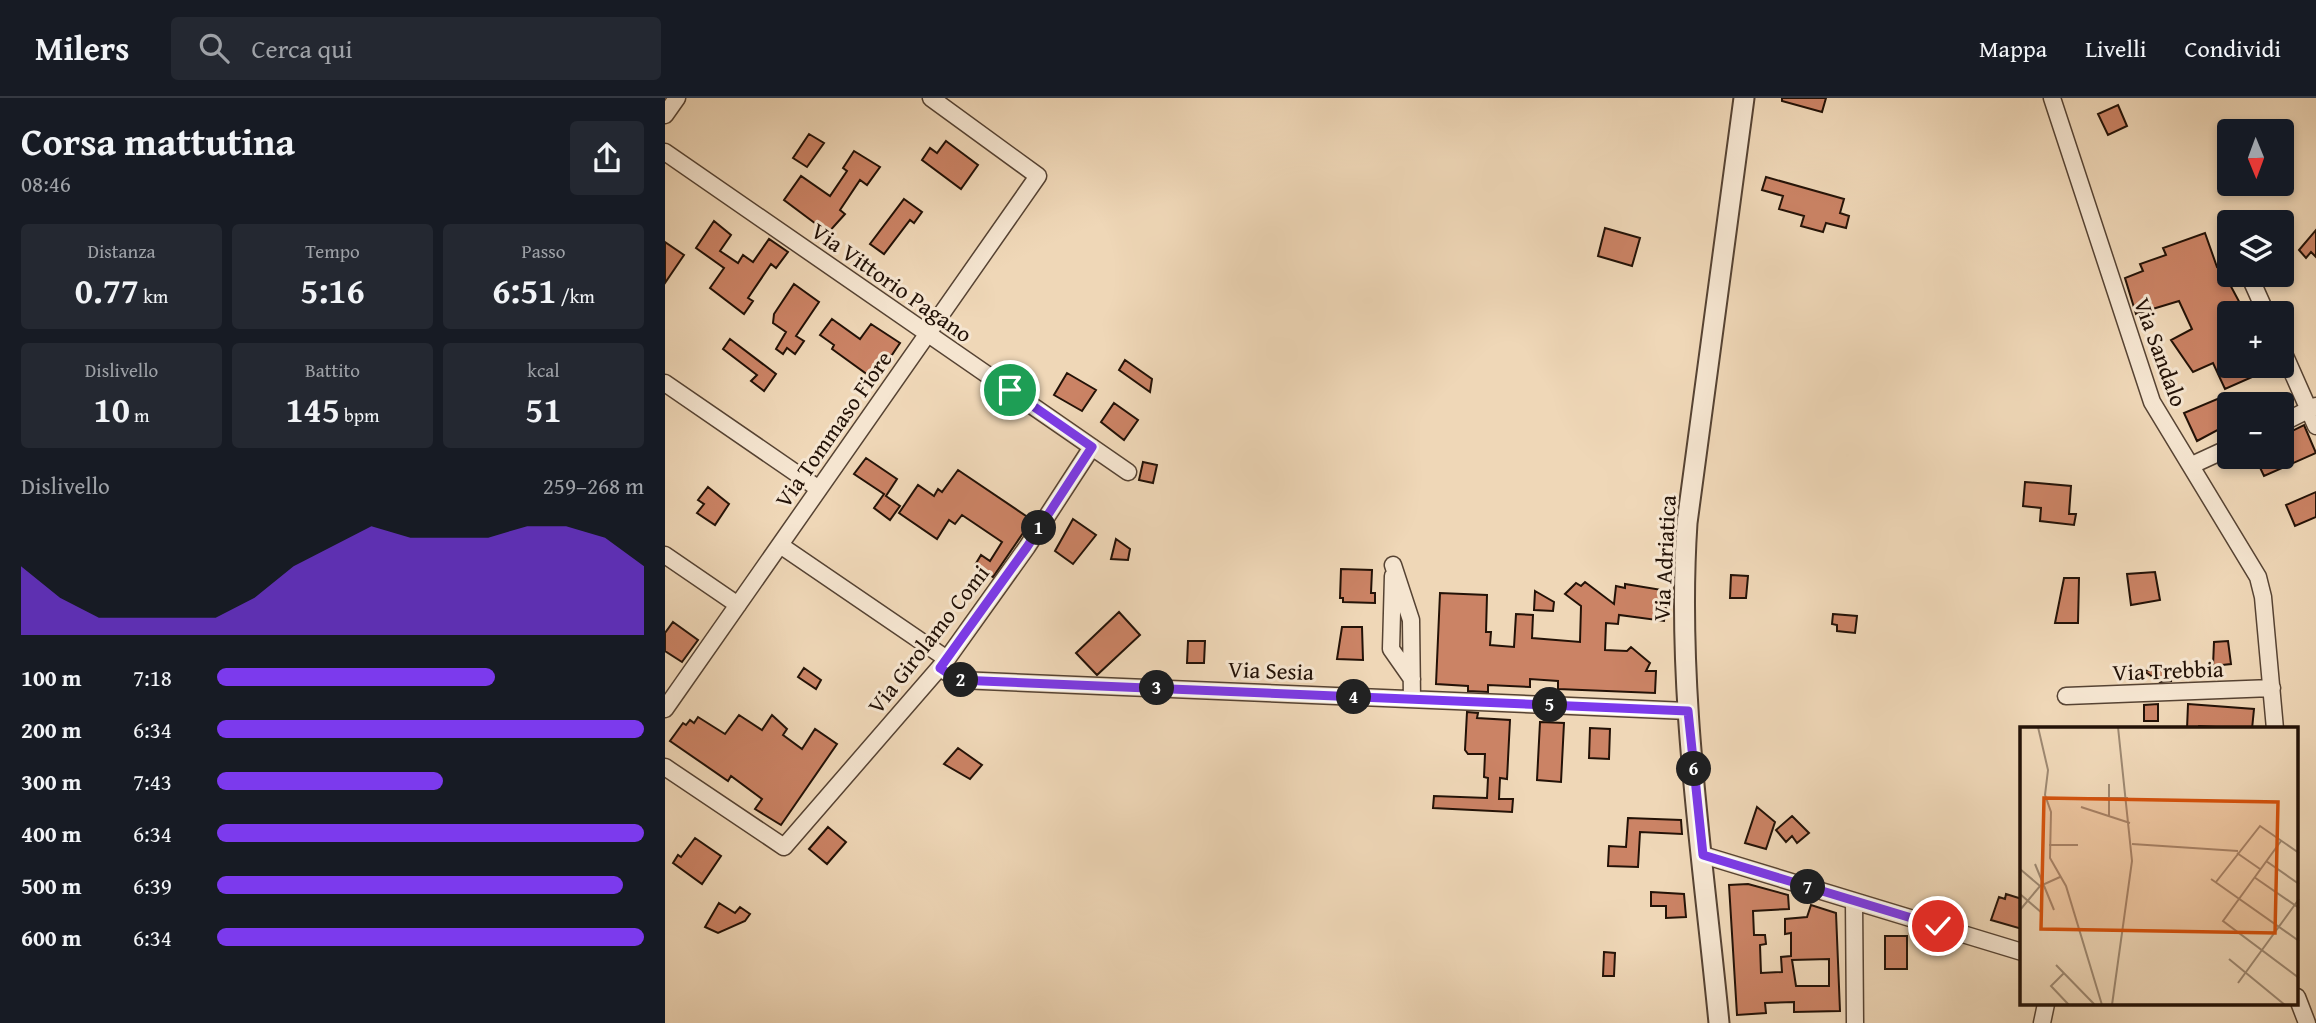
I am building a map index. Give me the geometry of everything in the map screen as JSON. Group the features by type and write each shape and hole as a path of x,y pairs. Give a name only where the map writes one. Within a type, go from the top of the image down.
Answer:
{"street":[{"path":"665,115 677,98"},
{"name":"Via Tommaso Fiore","path":"665,709 1038,176 932,98"},
{"name":"Via Adriatica","path":"1719,1023 1688,711 1683,591 1688,523 1744,98"},
{"name":"Via Sandalo","path":"2052,98 2151,402 2192,465 2258,577 2263,597 2275,727"},
{"name":"Via Vittorio Pagano","path":"665,152 1128,472"},
{"path":"2294,372 2313,408 2316,426"},
{"path":"665,383 819,489"},
{"path":"2294,417 2313,408"},
{"name":"Via Girolamo Comi","path":"665,767 785,848 943,664 1027,547 1092,447"},
{"path":"2192,465 2217,454"},
{"name":"Via Sesia","path":"780,545 943,664 958,680 1688,711"},
{"path":"665,555 738,605"},
{"path":"1412,679 1391,649 1393,565 1411,620 1412,679 1412,699"},
{"name":"Via Trebbia","path":"2066,696 2272,688"},
{"path":"1703,855 2020,951"},
{"path":"1854,901 1855,1023"},
{"path":"2298,1000 2307,1023"}],"building":[{"path":"1782,98 1826,98 1822,112 1782,101"},
{"path":"2118,105 2127,126 2108,135 2098,114"},
{"path":"809,134 824,143 807,167 793,158"},
{"path":"946,141 978,165 961,189 922,160 930,148 937,153"},
{"path":"854,151 880,167 867,185 860,180 840,210 845,214 828,233 784,200 801,176 830,196 847,171 843,168"},
{"path":"1766,177 1844,199 1840,213 1849,216 1846,228 1826,223 1823,232 1801,226 1804,216 1779,209 1783,196 1762,190"},
{"path":"904,199 922,212 914,223 910,220 884,254 870,244"},
{"path":"714,221 731,235 720,251 738,263 743,255 753,262 769,239 788,252 776,268 771,264 748,298 753,301 744,314 710,288 724,268 696,248"},
{"path":"1605,228 1640,238 1632,266 1598,256"},
{"path":"2316,230 2316,257 2311,252 2306,258 2299,250"},
{"path":"2205,233 2217,267 2217,287 2231,287 2239,301 2217,301 2217,372 2213,363 2193,372 2171,340 2192,329 2179,301 2136,314 2125,278 2143,271 2140,264 2166,255 2163,248"},
{"path":"665,242 684,255 665,283"},
{"path":"794,284 819,302 796,336 804,341 795,354 787,348 783,354 776,349 786,332 773,323 774,314"},
{"path":"832,319 860,339 871,324 900,343 875,380 832,349 834,345 820,335"},
{"path":"730,339 776,374 764,391 751,381 757,375 723,349"},
{"path":"1125,360 1152,379 1150,392 1119,370"},
{"path":"1067,373 1096,390 1082,411 1054,395"},
{"path":"2220,378 2250,378 2225,389"},
{"path":"2217,399 2217,430 2197,441 2184,413"},
{"path":"1114,403 1138,420 1124,440 1101,422"},
{"path":"2304,425 2316,453 2294,463 2294,430"},
{"path":"866,458 897,479 886,496 900,506 890,520 874,508 884,494 854,474"},
{"path":"1143,462 1157,465 1153,483 1139,480"},
{"path":"2261,469 2280,469 2264,476"},
{"path":"958,470 1032,520 993,577 975,565 981,555 990,561 1002,542 962,515 955,524 949,520 937,539 899,513 918,485 934,496 938,489 942,492"},
{"path":"2025,482 2071,486 2069,514 2076,514 2074,525 2040,521 2041,508 2023,506"},
{"path":"708,487 729,504 715,525 697,513 704,504 698,500"},
{"path":"2316,492 2316,517 2295,526 2286,505"},
{"path":"1073,519 1096,535 1073,564 1055,551"},
{"path":"1116,539 1130,549 1128,560 1111,559"},
{"path":"1341,569 1372,570 1371,593 1375,593 1375,603 1343,602 1343,598 1340,598"},
{"path":"2155,572 2160,600 2131,605 2127,574"},
{"path":"1731,575 1748,576 1746,598 1730,598"},
{"path":"2064,578 2079,578 2078,623 2055,623"},
{"path":"1585,582 1614,604 1616,586 1625,588 1625,584 1668,591 1664,621 1619,615 1618,624 1606,623 1605,650 1627,651 1631,647 1650,663 1646,671 1656,671 1655,693 1558,689 1558,681 1530,679 1530,687 1488,685 1488,692 1468,691 1468,686 1436,684 1440,593 1487,595 1486,632 1491,632 1490,645 1514,647 1516,614 1533,615 1532,638 1580,642 1581,606 1565,594 1576,583 1581,586"},
{"path":"1535,591 1554,602 1553,611 1534,610"},
{"path":"1119,612 1140,635 1097,675 1076,653"},
{"path":"1833,614 1857,616 1855,633 1837,631 1837,625 1832,624"},
{"path":"673,622 698,640 682,662 665,651 665,633"},
{"path":"1342,627 1362,627 1363,660 1337,659"},
{"path":"1188,641 1205,641 1204,663 1187,663"},
{"path":"2228,641 2231,664 2213,666 2214,642"},
{"path":"804,668 821,680 816,689 798,677"},
{"path":"2169,668 2171,681 2160,682 2144,671"},
{"path":"2158,704 2158,721 2144,721 2144,705"},
{"path":"2188,704 2254,709 2252,727 2187,727"},
{"path":"1467,712 1478,713 1477,718 1510,720 1507,779 1500,778 1499,799 1513,799 1512,812 1433,808 1434,796 1487,798 1485,754 1468,754 1465,750"},
{"path":"739,715 762,730 772,715 787,729 783,735 802,749 815,729 837,744 781,825 755,809 762,799 731,776 728,781 670,741 683,723 686,725 690,720 694,723 698,717 725,734"},
{"path":"1540,722 1564,723 1561,782 1537,780"},
{"path":"1590,728 1610,729 1609,759 1589,758"},
{"path":"958,748 982,765 970,779 944,764"},
{"path":"1757,807 1775,822 1766,849 1745,843"},
{"path":"1792,816 1809,833 1797,843 1792,836 1786,842 1776,830"},
{"path":"1628,818 1681,820 1682,834 1640,832 1638,867 1608,866 1609,846 1626,847"},
{"path":"828,827 846,842 827,864 809,849"},
{"path":"695,838 721,856 702,884 673,863"},
{"path":"1748,884 1788,895 1789,909 1753,911 1754,935 1765,935 1766,944 1760,945 1761,973 1782,972 1781,957 1791,956 1791,933 1785,934 1785,919 1807,917 1811,905 1836,913 1840,1011 1794,1012 1794,1002 1765,1003 1766,1013 1737,1015 1729,885","holes":["1829,959 1829,986 1796,986 1792,960"]},
{"path":"1651,892 1684,894 1686,917 1666,918 1666,906 1651,906"},
{"path":"2006,894 2020,898 2020,928 1991,920 1999,897 2005,899"},
{"path":"719,903 735,913 740,907 750,914 745,921 718,933 705,927"},
{"path":"1885,936 1907,936 1907,969 1885,969"},
{"path":"1604,952 1615,953 1614,976 1603,976"}],"route":[{"path":"1010,390 1092,447 1027,547 940,668 958,680 1688,711 1703,855 1938,926"}]}
